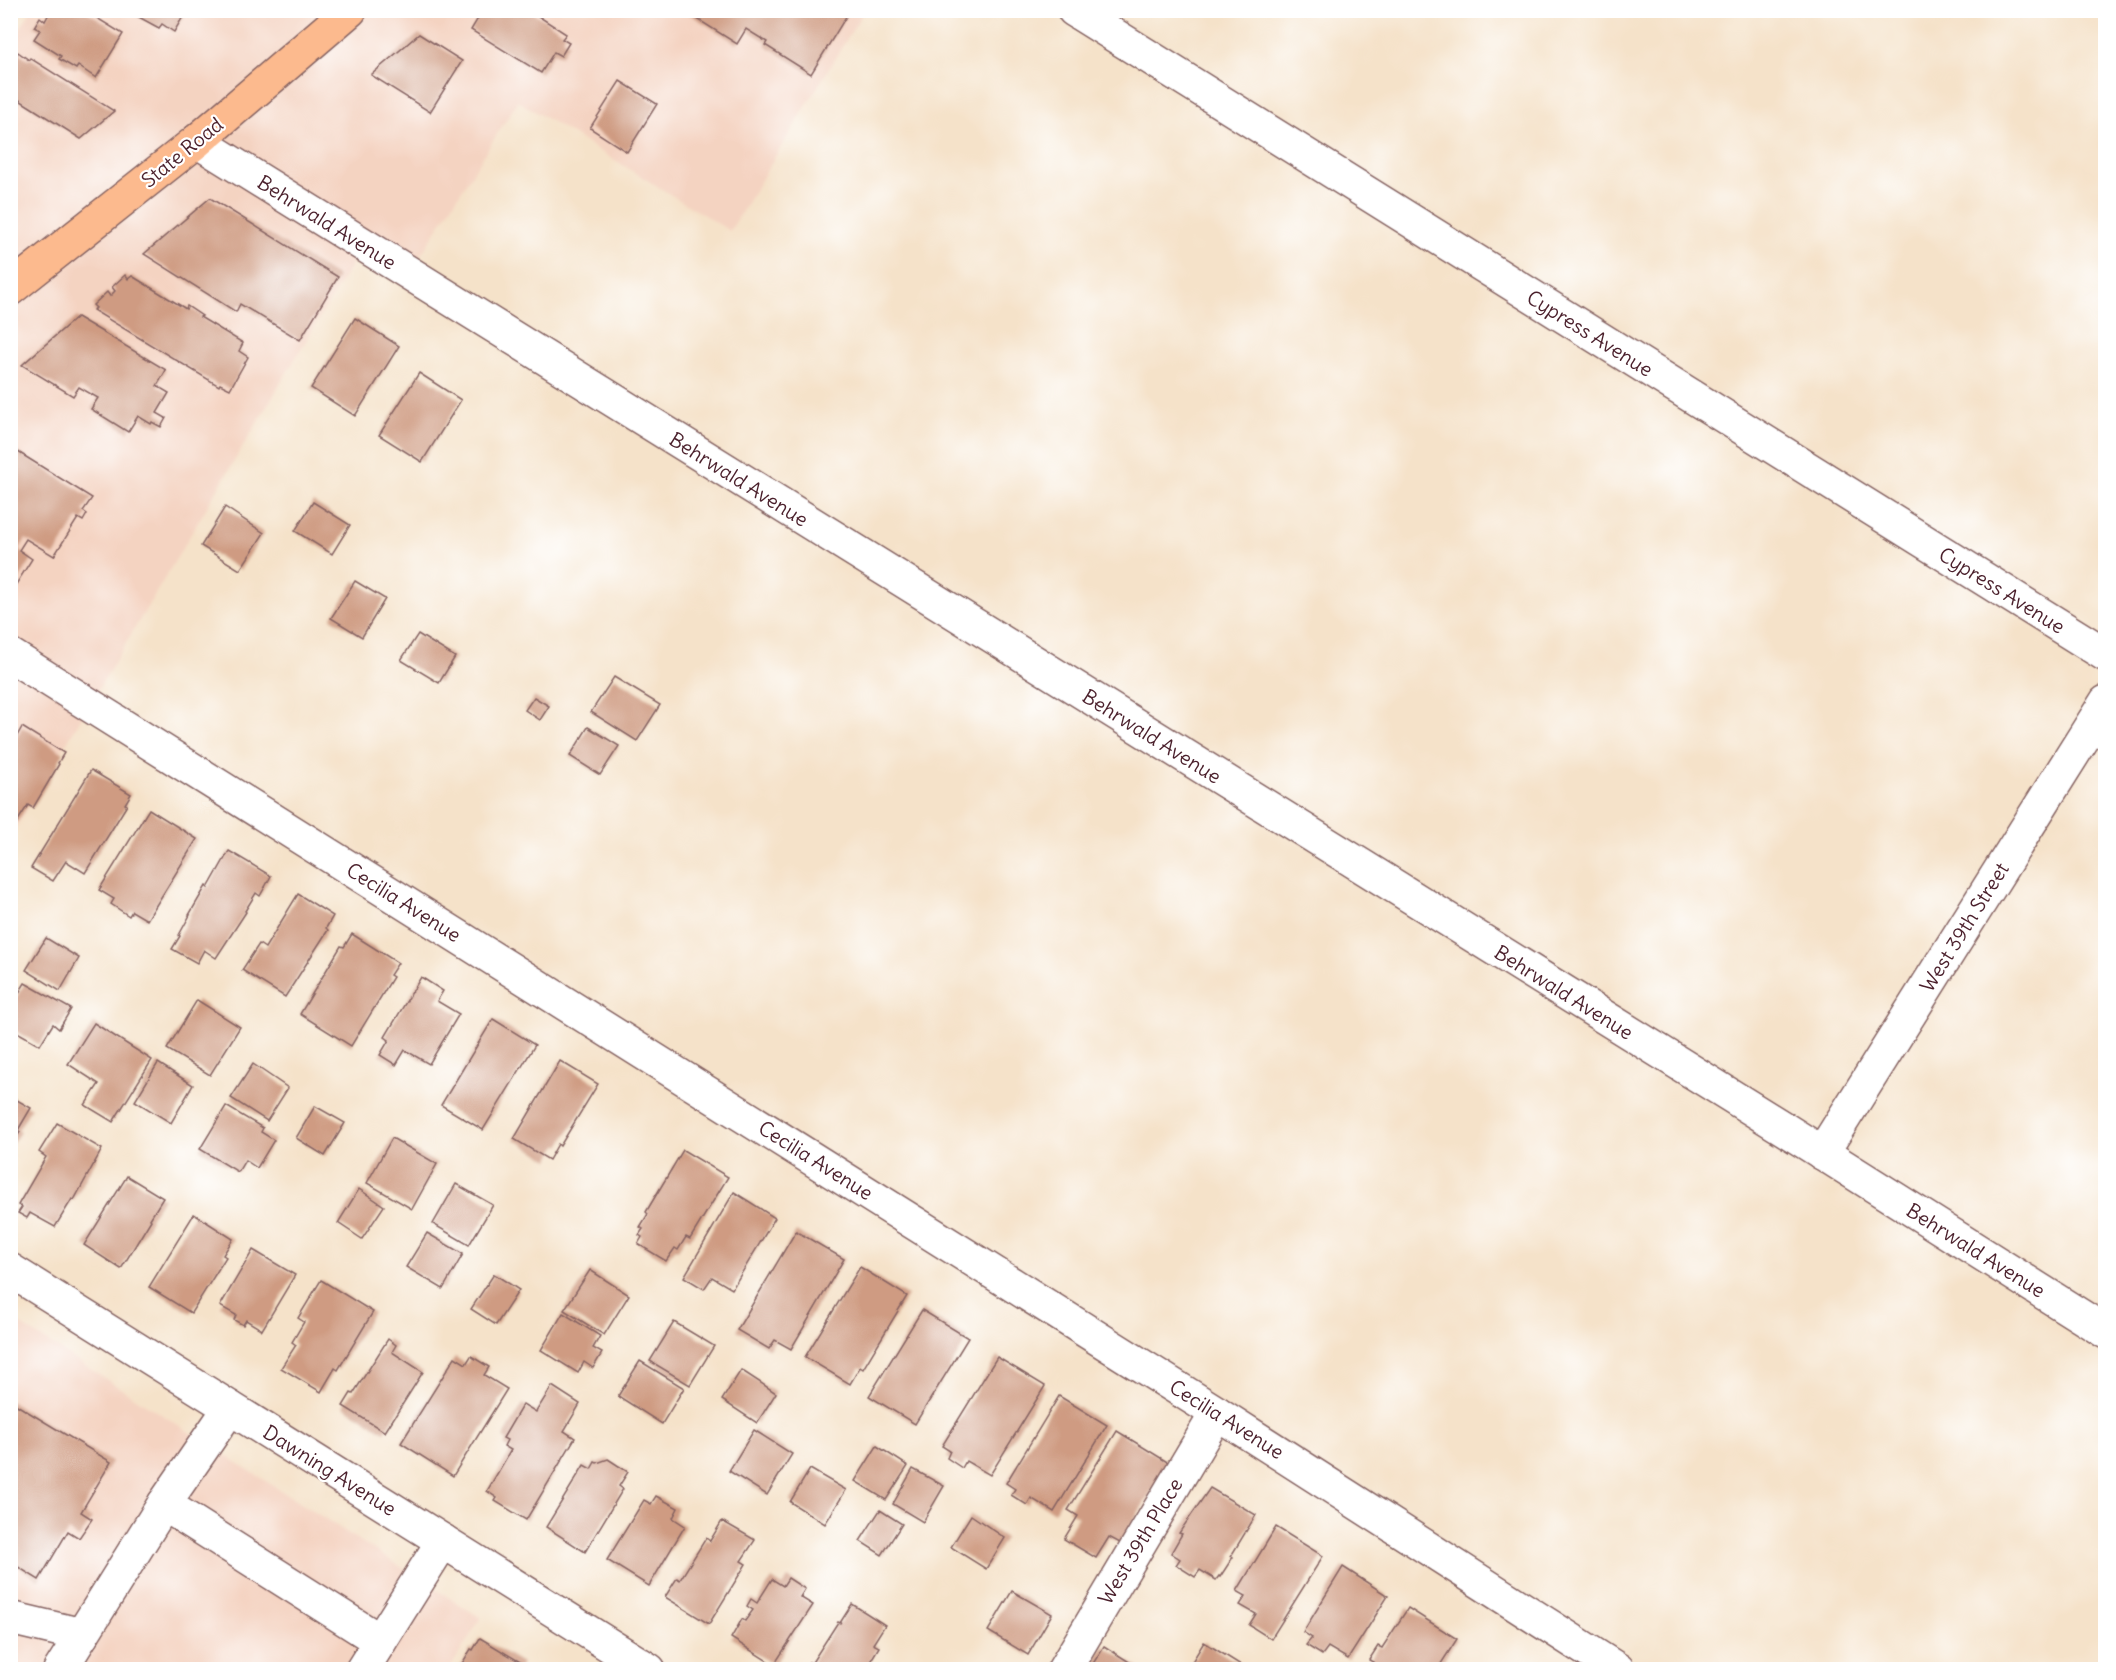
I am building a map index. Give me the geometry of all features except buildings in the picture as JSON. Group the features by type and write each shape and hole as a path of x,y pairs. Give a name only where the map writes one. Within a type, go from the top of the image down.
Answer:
{"main road":[{"name":"State Road","path":"10,289 197,141 350,10"}],"street":[{"name":"Cypress Avenue","path":"1074,10 2106,655"},
{"name":"Behrwald Avenue","path":"197,141 2106,1332"},
{"name":"Cecilia Avenue","path":"10,655 1217,1413 1618,1670"},
{"name":"West 39th Street","path":"1822,1153 2106,702"},
{"name":"Dawning Avenue","path":"10,1270 649,1670"},
{"path":"60,1670 164,1504 230,1408"},
{"name":"West 39th Place","path":"1064,1670 1217,1413"},
{"path":"164,1504 380,1641"},
{"path":"362,1670 443,1541"},
{"path":"10,1618 82,1635"}],"shaded area":[{"path":"31,11 864,11 730,231 518,101 409,274 363,245 11,836 10,44"},
{"path":"10,1318 481,1618 450,1669 11,1669"}]}
